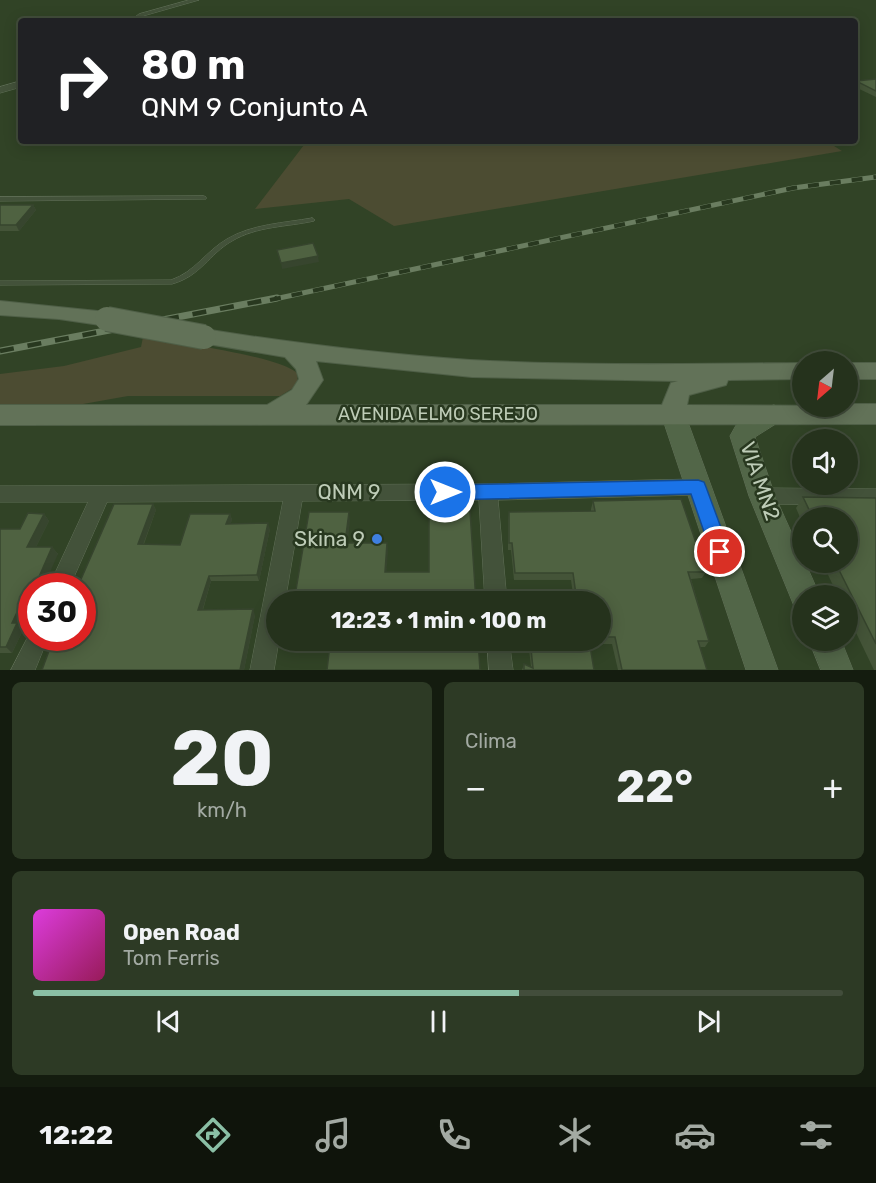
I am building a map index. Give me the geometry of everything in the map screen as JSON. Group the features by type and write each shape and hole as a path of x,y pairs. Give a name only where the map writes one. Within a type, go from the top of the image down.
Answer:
{"main road":[{"path":"0,308 59,312 293,351 427,365 505,369 792,371"},
{"path":"272,414 301,396 311,380 307,366 293,351"},
{"path":"858,371 876,371"},
{"path":"747,372 680,389 675,399 673,414 762,670"},
{"name":"VIA MN2","path":"774,414 748,427 742,436 762,495 800,585"},
{"name":"AVENIDA ELMO SEREJO","path":"0,415 876,414"},
{"path":"735,596 774,670"},
{"path":"829,651 837,670"}],"street":[{"path":"138,18 141,15 196,0"},
{"path":"0,90 18,85"},
{"name":"QNM 9","path":"0,494 488,492 698,487"},
{"path":"262,670 294,492"},
{"path":"488,492 495,591"},
{"path":"66,573 101,493"},
{"path":"762,495 876,496"},
{"path":"23,670 31,651"},
{"path":"499,651 501,670"}],"lane":[{"path":"0,199 204,198"},
{"path":"0,283 172,282 187,278 224,243 238,235 312,220"}],"green space":[{"path":"305,144 831,144 842,151 394,226 349,199 255,209"},
{"path":"143,337 224,350 270,361 297,373 298,385 280,396 128,396 83,404 0,405 0,374 64,366 141,347"}],"building":[{"path":"876,79 876,91 858,82"},
{"path":"0,205 33,205 16,225 0,225"},
{"path":"313,243 318,256 281,263 277,250"},
{"path":"803,497 876,498 876,644 858,608 858,585 846,585 840,573 858,573 858,507 808,507"},
{"path":"681,499 706,572 688,572 709,641 698,641 707,670 622,670 615,637 611,637 611,591 575,591 573,573 515,573 512,543 509,543 509,512 595,511 593,501"},
{"path":"114,504 153,504 138,544 180,545 190,514 230,514 226,524 268,523 257,575 209,576 198,610 253,609 240,670 42,670 49,651 96,651 96,573 84,573"},
{"path":"470,511 475,591 296,591 309,512 349,512 345,543 387,543 385,572 429,572 429,512"},
{"path":"28,513 44,514 27,547 52,547 41,573 18,573 18,610 12,623 17,623 6,647 0,647 0,529 20,529"},
{"path":"329,651 479,651 480,670 327,670"},
{"path":"531,651 591,651 594,670 524,670 524,664 533,668"}],"railway":[{"path":"270,300 793,188 876,177"},
{"path":"0,351 277,298"}],"place":[{"name":"Skina 9","path":"377,539"}],"route":[{"path":"445,492 698,487 720,552"}]}
